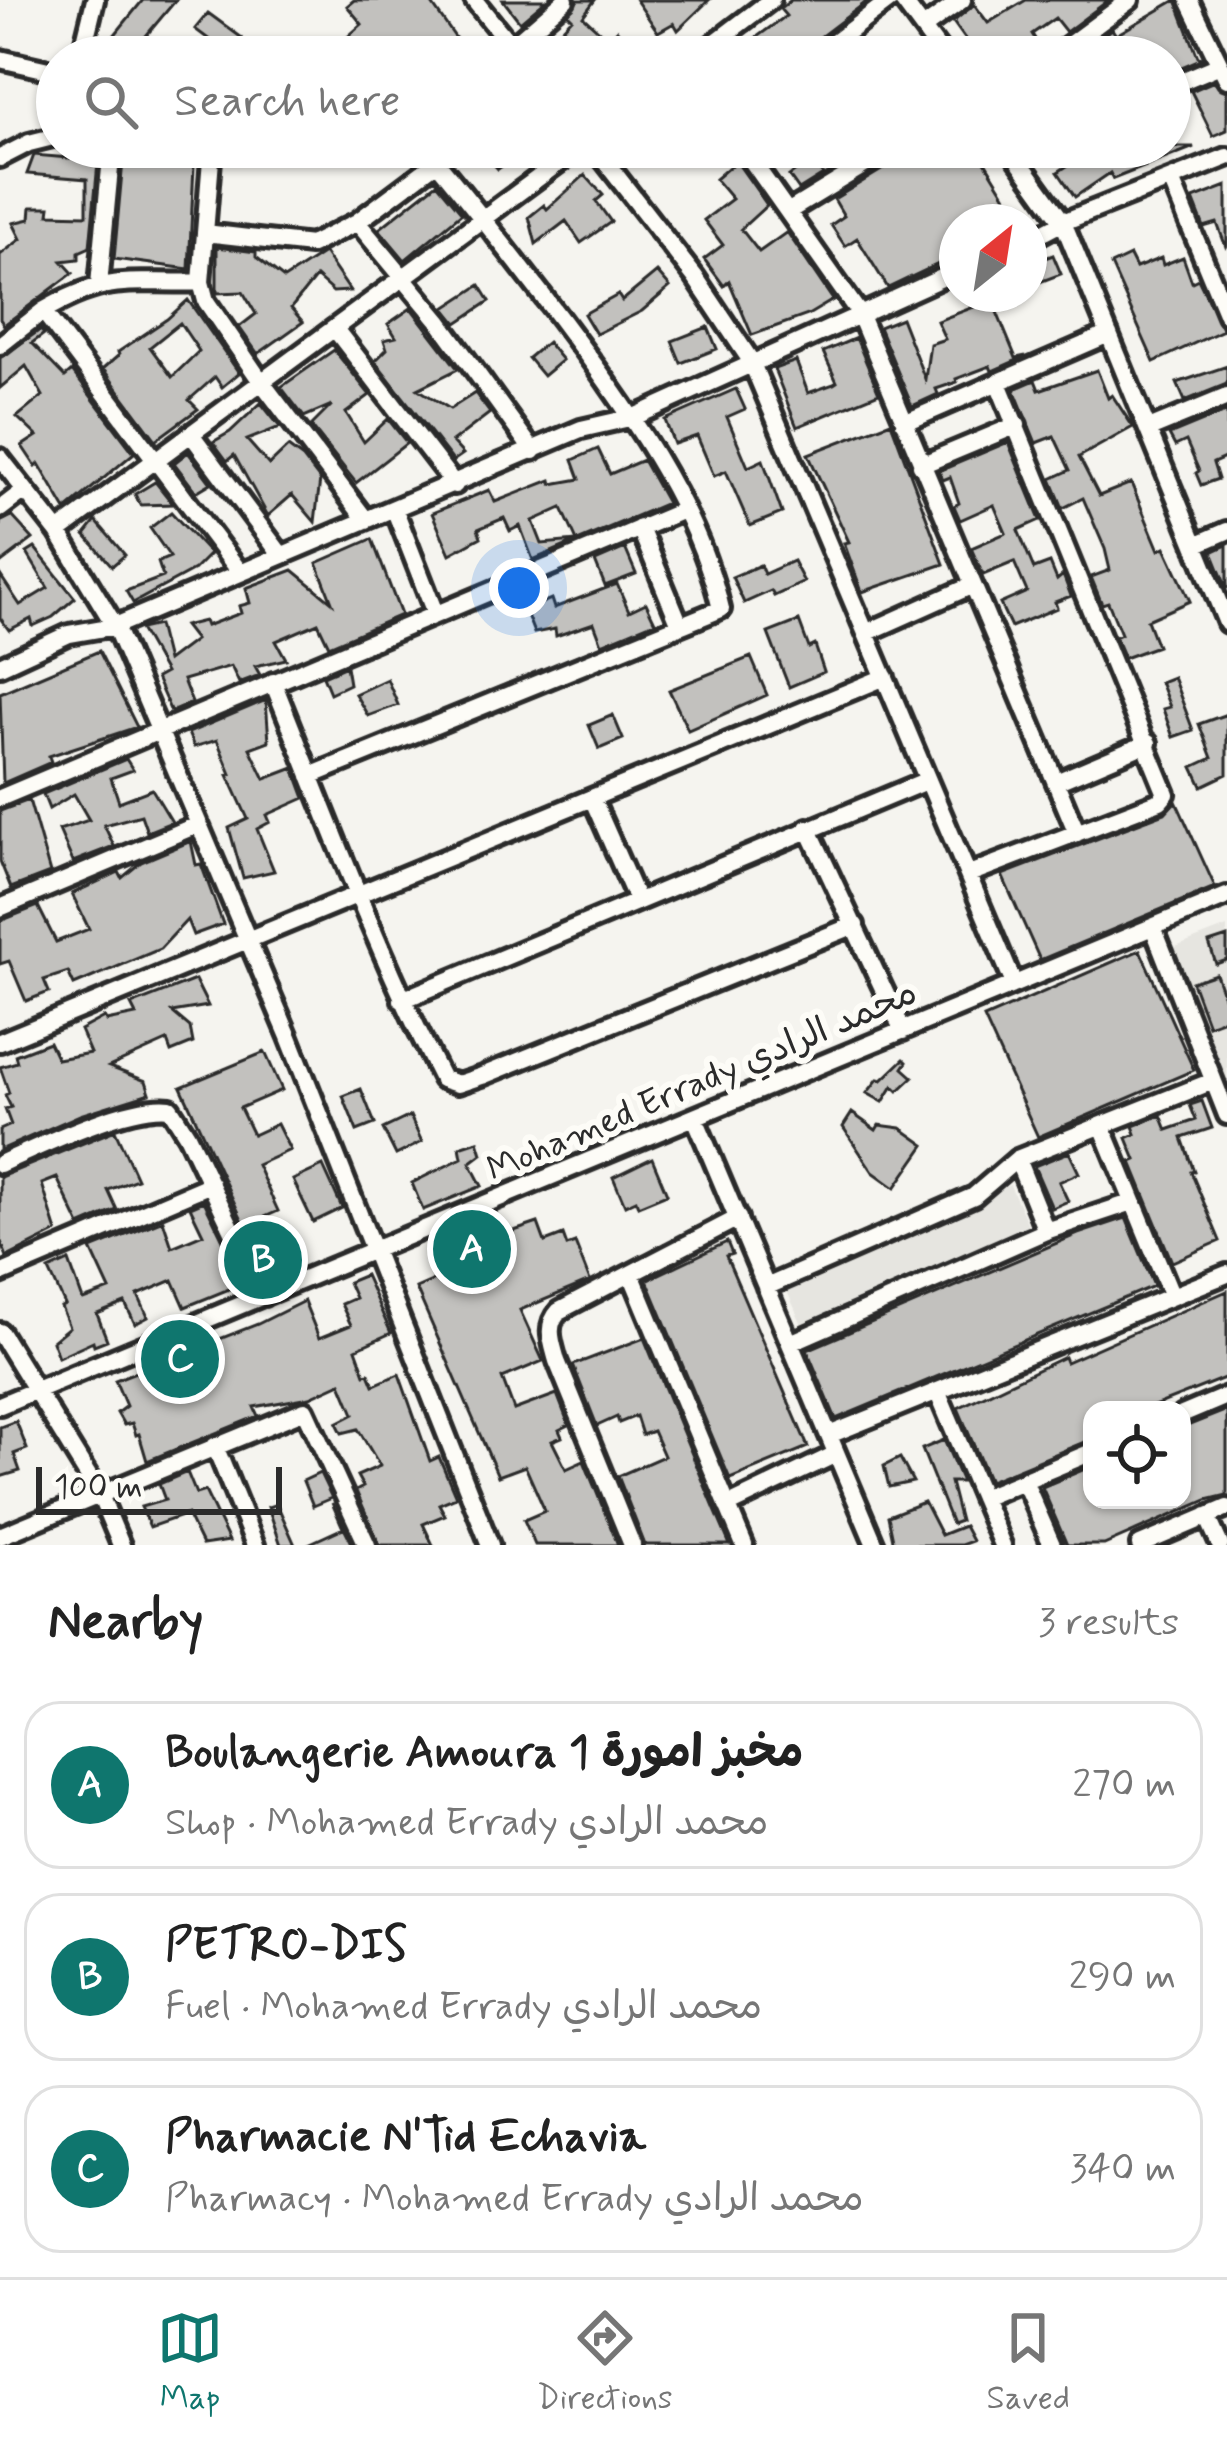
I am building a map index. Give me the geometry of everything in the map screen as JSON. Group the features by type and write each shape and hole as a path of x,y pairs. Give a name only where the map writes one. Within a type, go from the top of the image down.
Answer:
{"street":[{"path":"86,36 95,0"},
{"path":"474,0 503,36"},
{"path":"531,36 565,0"},
{"path":"843,36 890,0"},
{"path":"902,0 929,36"},
{"path":"923,28 962,0"},
{"path":"1081,36 1130,0"},
{"path":"1189,0 1224,72 1191,81"},
{"path":"721,36 760,3"},
{"path":"0,59 36,68"},
{"path":"0,158 36,140"},
{"path":"1047,230 1227,158"},
{"path":"99,285 110,168"},
{"path":"210,168 201,282 206,301 366,520"},
{"path":"205,233 303,246 357,222 429,168"},
{"path":"310,776 722,609 684,510 634,417 442,168"},
{"path":"58,532 551,168"},
{"path":"610,168 695,278 751,361 1014,984"},
{"path":"757,168 860,314 1078,833"},
{"path":"789,211 860,168"},
{"path":"1024,168 1063,222 1227,623"},
{"path":"1172,180 1223,292 1227,315"},
{"path":"357,222 439,320 533,451"},
{"path":"0,666 69,634 115,626 581,429 634,417 939,279"},
{"path":"0,345 43,311 99,285 125,280 201,282"},
{"path":"43,311 240,572"},
{"path":"335,329 455,485"},
{"path":"904,423 1109,334"},
{"path":"969,874 1160,801 1166,794 998,383"},
{"path":"1149,429 1227,397"},
{"path":"921,465 1017,425"},
{"path":"191,434 281,555"},
{"path":"0,458 58,532 115,626 196,825 290,1036 490,1545"},
{"path":"0,509 25,490"},
{"path":"394,508 434,613"},
{"path":"0,798 684,510"},
{"path":"640,528 680,625"},
{"path":"1195,545 1227,531"},
{"path":"866,633 973,585"},
{"path":"0,1042 885,677"},
{"path":"273,682 355,894 442,1079 458,1084 855,925"},
{"path":"1056,782 1148,743"},
{"path":"402,1000 928,780"},
{"path":"592,798 637,900"},
{"path":"0,908 196,825"},
{"path":"808,828 903,1030"},
{"name":"Mohamed Errady محمد الرادي","path":"0,1406 1227,896"},
{"path":"1153,926 1227,1115"},
{"path":"766,1287 974,1196 1017,1159 1213,1081"},
{"path":"0,1164 106,1120 170,1108 264,1296"},
{"path":"695,1118 874,1545"},
{"path":"1102,1126 1172,1296"},
{"path":"1017,1159 1046,1231"},
{"path":"0,1274 211,1184"},
{"path":"790,1343 1046,1231 1133,1202"},
{"path":"632,1545 556,1360 549,1329 560,1311 738,1218"},
{"path":"631,1274 744,1545"},
{"path":"829,1435 1227,1274"},
{"path":"0,1332 100,1495 121,1545"},
{"path":"937,1391 1002,1545"},
{"path":"1191,1411 1227,1396"},
{"path":"0,1536 305,1410 367,1545"},
{"path":"215,1446 255,1545"},
{"path":"728,1506 836,1454"},
{"path":"982,1498 1083,1456"},
{"path":"1024,1480 1052,1545"},
{"path":"1140,1545 1161,1541 1227,1508"},
{"path":"1207,1516 1220,1545"}],"shaded area":[{"path":"1227,927 1227,1096 1168,950"},
{"path":"1010,1185 1030,1229 805,1331 785,1287"}],"building":[{"path":"143,0 176,0 146,36 114,36"},
{"path":"354,0 429,0 454,36 349,36 362,24 347,6"},
{"path":"503,0 546,0 520,22"},
{"path":"578,0 595,0 583,16 605,36 564,36 559,32 572,18 568,14"},
{"path":"636,0 709,0 678,30 674,23 658,32"},
{"path":"791,0 869,0 822,36 758,36 786,16 780,9"},
{"path":"1026,0 1109,0 1066,32 1055,18 1033,36 963,36 953,22 974,4 988,23"},
{"path":"1176,0 1190,36 1103,36 1112,29 1116,35"},
{"path":"208,13 239,36 204,36 195,29"},
{"path":"1191,39 1198,57 1203,58 1191,63"},
{"path":"1214,81 1227,92 1227,130 1213,136 1191,91"},
{"path":"34,155 36,168 98,168 90,247 79,252 79,259 62,261 73,273 4,325 0,319 0,255 21,239 13,223 30,219 31,207 50,207 49,214 87,215 87,179 27,174"},
{"path":"122,168 194,168 189,269 114,259"},
{"path":"728,168 741,168 767,205 741,229 759,252 787,232 833,300 808,315 752,335 729,281 724,286 704,259 723,245 704,220 732,199 715,179"},
{"path":"800,168 818,168 823,175 799,190 789,176"},
{"path":"885,168 989,168 1011,204 939,204 939,264 888,288 857,238 845,246 831,225 844,216 834,199"},
{"path":"1064,168 1141,168 1113,179 1110,173 1075,197 1058,172"},
{"path":"585,175 603,195 596,201 611,222 581,243 566,221 536,244 529,217 544,205 547,209"},
{"path":"437,183 462,213 405,260 379,229"},
{"path":"1227,186 1226,247 1217,223 1204,227 1193,199"},
{"path":"217,247 256,252 284,279 324,253 350,291 333,292 316,277 291,308 303,322 258,354 239,327 256,314 243,292 217,293"},
{"path":"1053,255 1061,274 1047,279 1047,257"},
{"path":"1130,256 1136,268 1161,258 1163,265 1183,257 1192,282 1198,279 1223,330 1154,362 1111,265"},
{"path":"657,272 670,287 642,311 596,334 584,314 618,295 622,301"},
{"path":"480,285 490,301 457,323 445,308"},
{"path":"188,300 239,373 222,387 215,377 189,400 198,409 156,440 103,369 118,352","holes":["180,323 199,351 172,377 150,347"]},
{"path":"411,308 458,369 418,389 450,409 475,393 490,413 452,442 463,454 453,461 375,361 387,349 384,340 396,337 388,324"},
{"path":"961,312 997,312 1016,358 1026,356 992,371 990,366 956,379 912,406 879,327 901,318 925,379 930,344 945,339 937,321"},
{"path":"708,327 717,349 681,363 672,341"},
{"path":"40,330 44,334 32,343 65,377 72,371 134,453 66,510 39,464 36,467 22,446 37,436 17,417 43,396 26,366 0,388 0,358"},
{"path":"856,338 879,393 797,427 774,369 796,361 808,393 834,384 823,352"},
{"path":"547,342 562,360 543,376 528,358"},
{"path":"334,350 370,395 346,413 364,442 388,419 407,443 356,483 311,426 332,405 304,417 281,387"},
{"path":"1227,366 1227,384 1185,401 1177,383"},
{"path":"1097,370 1108,398 1112,395 1133,427 1079,457 1099,496 1131,483 1159,550 1165,547 1190,601 1147,620 1157,646 1124,658 1115,637 1121,634 1108,602 1102,604 1091,577 1110,570 1105,549 1083,498 1063,508 1051,479 1070,470 1054,436 1036,443 1014,389 1035,380 1039,390"},
{"path":"736,389 745,409 727,417 748,467 763,460 782,513 750,526 726,471 714,476 697,436 674,444 665,420"},
{"path":"261,403 280,427 247,440 269,465 288,447 303,458 320,480 315,522 292,495 268,516 234,455 227,461 213,442"},
{"path":"1227,411 1227,457 1213,463 1218,479 1201,485 1186,441 1175,446 1169,435"},
{"path":"891,422 944,564 862,592 844,543 849,542 808,454"},
{"path":"1008,442 1040,520 1018,530 1034,569 1050,563 1057,580 1063,575 1071,596 1055,602 1057,608 1011,627 1000,604 1027,592 1014,562 983,575 971,548 1006,533 994,505 960,520 950,477 943,480 939,471"},
{"path":"598,449 610,474 643,460 667,503 533,560 520,526 510,531 504,518 478,529 481,537 450,554 432,513 489,490 495,502 551,480 552,484 580,479 573,460","holes":["562,508 577,541 542,544 533,521"]},
{"path":"188,452 211,483 196,492 174,463"},
{"path":"155,482 173,504 140,505 135,494"},
{"path":"171,512 210,554 194,570 133,603 126,591 163,577 158,562 170,557 150,528"},
{"path":"12,516 33,539 0,564 0,522"},
{"path":"96,521 125,555 112,566 85,535"},
{"path":"372,539 401,615 329,646 318,623 276,641 286,659 255,666 260,675 239,683 231,666 183,680 192,703 171,712 156,678 165,673 140,629 158,625 167,661 195,640 184,626 204,621 206,626 241,613 239,606 250,603 246,588 293,570 332,602 317,563"},
{"path":"1227,545 1227,589 1212,552"},
{"path":"35,548 75,598 53,617 33,626 31,619 9,630 0,618 0,575 20,605 48,588 27,553"},
{"path":"625,548 636,574 605,586 595,561"},
{"path":"793,561 804,582 744,603 732,577 760,565 764,574"},
{"path":"617,584 629,611 646,603 655,622 602,644 594,623 556,636 555,629 534,633 525,610 551,599 554,608"},
{"path":"799,621 809,648 815,645 824,672 789,687 768,633"},
{"path":"99,651 137,727 49,756 51,762 3,783 0,693"},
{"path":"751,657 767,695 688,730 669,690"},
{"path":"346,666 349,684 330,693 323,676"},
{"path":"1173,677 1193,730 1173,737 1163,709 1170,707 1160,682"},
{"path":"387,679 398,705 368,716 355,694"},
{"path":"266,700 269,741 250,748 265,779 294,768 305,798 267,815 270,822 257,829 274,871 243,878 229,828 248,819 231,774 217,740 194,747 188,733"},
{"path":"1227,714 1227,774 1202,786 1193,767 1212,758 1199,724"},
{"path":"613,715 623,739 599,749 589,725"},
{"path":"126,759 133,770 111,778 119,802 152,789 172,822 147,832 141,815 104,825 114,846 73,862 59,830 89,820 74,794 49,809 43,794"},
{"path":"29,800 50,873 11,888 0,861 0,811"},
{"path":"1176,801 1215,887 1040,960 1002,875 1165,813"},
{"path":"191,841 196,865 201,864 223,924 193,935 187,920 160,949 74,985 68,972 44,980 49,992 26,1001 9,961 0,964 0,921 38,906 56,942 89,929 72,894 119,872 122,878 141,862"},
{"path":"1227,937 1227,960 1216,964 1209,943"},
{"path":"1140,950 1194,1070 1038,1137 984,1018"},
{"path":"1216,974 1227,1018 1208,1025 1192,982"},
{"path":"195,980 208,1006 172,1012 190,1027 193,1043 171,1052 167,1041 109,1067 146,1081 150,1093 80,1115 0,1150 0,1130 11,1125 5,1109 11,1107 0,1067 17,1062 15,1055 49,1042 57,1059 90,1053 80,1030 104,1017 106,1021 136,1015 131,1005"},
{"path":"265,1052 282,1090 240,1108 253,1135 277,1124 290,1150 257,1165 278,1211 245,1226 181,1087"},
{"path":"904,1059 903,1068 913,1077 898,1091 893,1086 883,1102 867,1093 878,1079"},
{"path":"361,1089 375,1124 357,1131 343,1096"},
{"path":"1202,1101 1212,1128 1182,1138 1220,1241 1172,1262 1131,1162 1136,1160 1127,1138 1136,1134 1133,1126 1161,1115 1167,1130 1196,1120 1190,1105"},
{"path":"852,1113 876,1130 879,1125 901,1128 925,1145 895,1188 873,1172 843,1127"},
{"path":"410,1116 422,1142 396,1155 383,1129"},
{"path":"115,1130 137,1179 108,1190 117,1210 80,1226 57,1178 42,1184 57,1232 7,1257 0,1239 0,1177"},
{"path":"478,1141 482,1154 470,1163 482,1186 423,1210 412,1183 462,1158 460,1147"},
{"path":"1069,1152 1079,1173 1059,1182 1068,1201 1052,1208 1034,1166"},
{"path":"652,1158 667,1194 638,1206 636,1200 625,1205 613,1177"},
{"path":"323,1166 342,1208 313,1222 293,1180"},
{"path":"204,1201 244,1283 185,1307 173,1280 138,1295 148,1317 135,1324 125,1303 97,1314 107,1340 94,1345 93,1341 58,1357 52,1341 69,1327 49,1270 69,1261 83,1300 110,1290 91,1249 163,1220 172,1247 203,1234 190,1207"},
{"path":"1126,1218 1154,1286 836,1419 807,1350"},
{"path":"538,1223 545,1242 563,1235 567,1246 575,1243 590,1281 520,1310 543,1361 502,1378 514,1410 557,1394 569,1425 559,1430 562,1437 552,1441 566,1469 584,1461 618,1545 535,1545 524,1520 545,1511 525,1466 498,1476 416,1288 473,1263 508,1254 502,1235"},
{"path":"727,1242 732,1254 726,1256 808,1447 730,1479 647,1280"},
{"path":"365,1275 391,1333 356,1349 365,1374 369,1373 374,1385 399,1374 430,1461 439,1457 456,1497 439,1504 445,1515 423,1524 433,1545 380,1545 356,1491 363,1487 357,1476 380,1466 358,1429 342,1433 337,1423 354,1414 341,1383 310,1397 254,1407 258,1416 147,1461 139,1434 132,1423 124,1425 117,1413 126,1406 115,1380 304,1301 319,1338 351,1325 341,1304 355,1298 348,1282"},
{"path":"1227,1291 1227,1377 1167,1401 1083,1401 1083,1443 989,1481 958,1408 1064,1357 1066,1362"},
{"path":"644,1338 730,1545 645,1545 618,1476 664,1456 653,1431 642,1435 636,1416 619,1423 617,1417 597,1426 573,1365"},
{"path":"1227,1410 1227,1495 1191,1507 1191,1424"},
{"path":"16,1421 27,1449 14,1454 20,1471 0,1477 0,1427"},
{"path":"944,1440 962,1482 950,1482 960,1521 952,1524 922,1449"},
{"path":"900,1458 913,1482 889,1487 884,1466"},
{"path":"1083,1470 1083,1509 1186,1509 1104,1545 1067,1545 1042,1487"},
{"path":"187,1472 196,1494 205,1491 229,1541 202,1545 187,1514 150,1527 141,1507 165,1500 159,1484"},
{"path":"320,1473 332,1498 313,1506 303,1481"},
{"path":"924,1502 941,1535 964,1526 972,1541 894,1545 888,1516"},
{"path":"332,1503 353,1545 306,1545 343,1528"},
{"path":"277,1504 295,1545 281,1545 268,1507"}],"place":[{"name":"Boulangerie Amoura 1 مخبز امورة","path":"472,1249"},
{"name":"PETRO-DIS","path":"263,1260"},
{"name":"Pharmacie N'Tid Echavia","path":"180,1359"}]}
